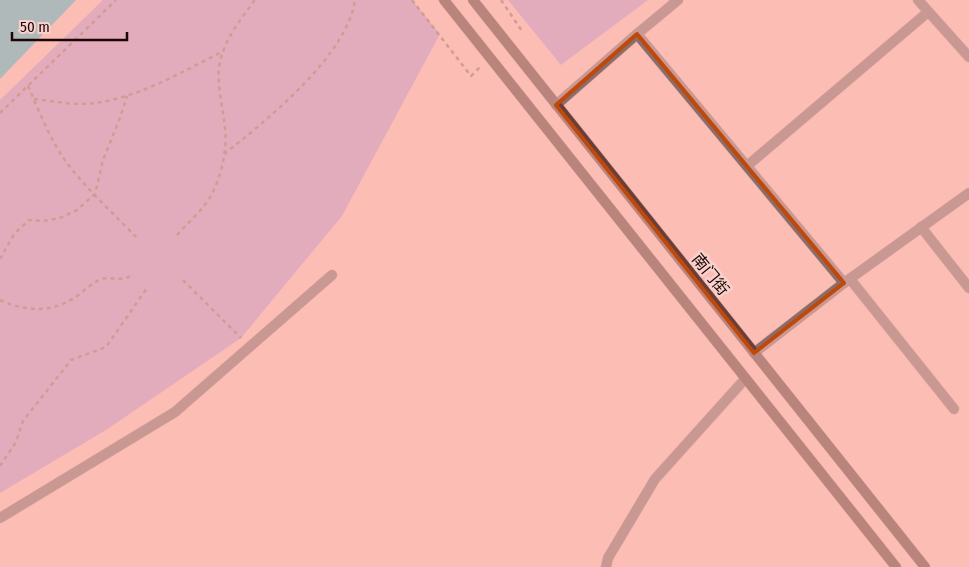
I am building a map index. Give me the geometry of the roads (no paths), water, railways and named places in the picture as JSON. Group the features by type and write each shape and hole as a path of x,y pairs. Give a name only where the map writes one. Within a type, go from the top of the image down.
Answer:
{"main road":[{"path":"444,0 896,567"},
{"name":"南门街","path":"473,0 925,567"}],"street":[{"path":"556,105 678,0"},
{"path":"918,0 969,58"},
{"path":"747,166 928,12"},
{"path":"637,34 954,409"},
{"path":"754,353 847,281 969,192"},
{"path":"921,227 969,288"},
{"path":"0,518 175,412 332,275"},
{"path":"606,567 608,558 655,479 746,378"}],"water":[{"path":"0,0 76,0 0,79"}]}
